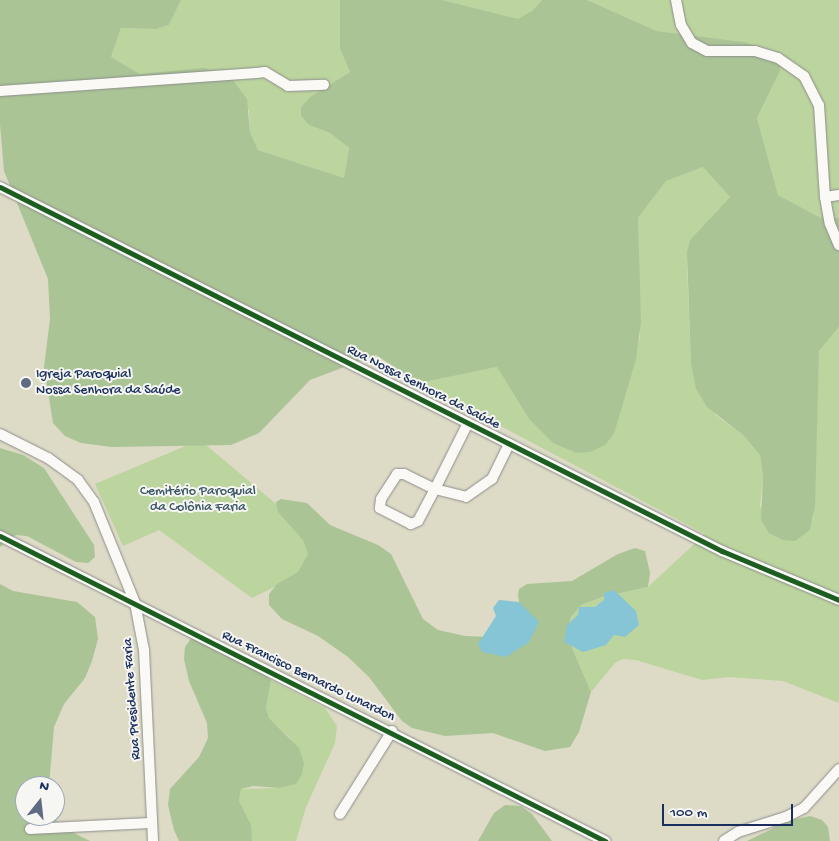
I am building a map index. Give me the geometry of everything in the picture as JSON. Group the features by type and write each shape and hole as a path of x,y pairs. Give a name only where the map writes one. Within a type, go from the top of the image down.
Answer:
{"street":[{"path":"676,0 681,25 692,43 707,51 755,51 770,56 804,76 819,104 825,197 830,224 839,245"},
{"path":"0,91 256,72 270,75 282,85 324,85"},
{"name":"Rua Nossa Senhora da Saúde","path":"0,187 722,551 839,600"},
{"path":"825,197 839,196"},
{"path":"468,423 435,489 415,523 380,508 381,499 397,474 404,474 435,489 466,497 492,479 510,444"},
{"name":"Rua Presidente Faria","path":"0,434 48,458 78,480 94,502 135,603 144,650 150,823 153,841"},
{"name":"Rua Francisco Bernardo Lunardon","path":"0,536 392,731 605,841"},
{"path":"340,814 392,731"},
{"path":"724,841 738,832 786,817 804,808 839,769"},
{"path":"30,829 150,823"}],"green space":[{"path":"0,0 181,0 169,25 156,29 121,28 111,57 140,74 204,68 229,75 247,99 250,132 258,150 344,178 349,148 330,133 309,125 301,116 301,107 310,97 350,72 340,49 340,0 442,0 518,19 532,11 542,0 587,0 657,31 744,42 773,52 780,60 780,71 757,118 778,195 821,218 839,218 839,327 819,351 815,506 810,530 795,541 783,540 769,533 761,520 763,476 760,455 743,435 707,407 696,389 691,365 687,252 690,240 730,197 703,167 666,181 638,218 641,322 636,359 614,434 605,445 590,452 577,453 553,443 529,419 497,367 419,383 376,355 310,380 259,433 231,445 112,447 81,443 65,436 53,423 44,367 50,319 48,279 4,171 0,124"},
{"path":"181,0 340,0 340,49 350,72 309,98 301,107 301,116 309,125 330,133 349,148 344,178 258,150 250,132 249,110 164,74 140,74 111,57 121,28 156,29 169,25"},
{"path":"442,0 542,0 532,11 518,20"},
{"path":"587,0 839,0 839,218 821,218 778,195 757,118 780,71 744,42 657,31"},
{"path":"703,167 730,197 690,240 687,267 691,365 696,389 717,416 743,435 760,455 763,476 760,507 813,520 819,351 839,327 839,703 783,681 730,677 702,680 636,660 623,659 615,663 591,692 572,648 568,627 571,617 581,605 602,597 648,587 705,534 419,383 497,367 529,419 614,434 640,337 638,218 666,181"},
{"name":"Cemitério Paroquial da Colônia Faria","path":"200,440 307,530 311,547 299,575 252,598 159,530 123,546 95,484"},
{"path":"0,448 23,455 44,468 94,545 95,557 88,563 76,562 27,536 16,535 0,547"},
{"path":"281,499 307,503 330,525 378,545 391,554 423,619 438,630 465,636 492,637 521,617 519,589 527,584 572,581 618,554 635,548 645,551 650,573 648,587 602,597 581,605 571,617 568,627 572,648 591,692 579,732 570,747 545,751 493,733 445,736 412,728 402,721 369,677 348,657 318,636 282,619 269,605 269,594 277,584 298,572 308,554 303,540 278,512 276,502"},
{"path":"0,584 13,591 77,602 95,617 98,639 85,678 64,704 54,727 50,776 15,776 15,826 60,826 90,841 0,841"},
{"path":"192,637 259,670 271,680 266,708 269,718 299,748 304,763 302,774 296,784 279,788 253,786 241,789 239,801 251,825 252,841 179,841 174,830 168,805 170,789 199,757 208,738 207,723 189,681 184,659 185,647"},
{"path":"271,680 325,708 337,726 335,743 306,807 296,841 252,841 239,801 241,789 279,788 291,739 269,718 266,708"},
{"path":"505,805 521,806 532,814 552,841 478,841 494,813"},
{"path":"810,816 822,820 828,827 830,841 747,841 788,821"}],"water":[{"path":"614,590 636,611 639,625 625,637 614,635 606,645 583,652 564,642 567,625 578,615 579,607 595,607 604,600 604,593"},
{"path":"499,600 519,602 539,622 529,642 506,657 482,652 478,644 496,616 493,608"}],"cycle path":[{"path":"0,187 722,551 839,600"},
{"path":"0,536 605,841"}],"place":[{"name":"Igreja Paroquial Nossa Senhora da Saúde","path":"26,383"}]}
